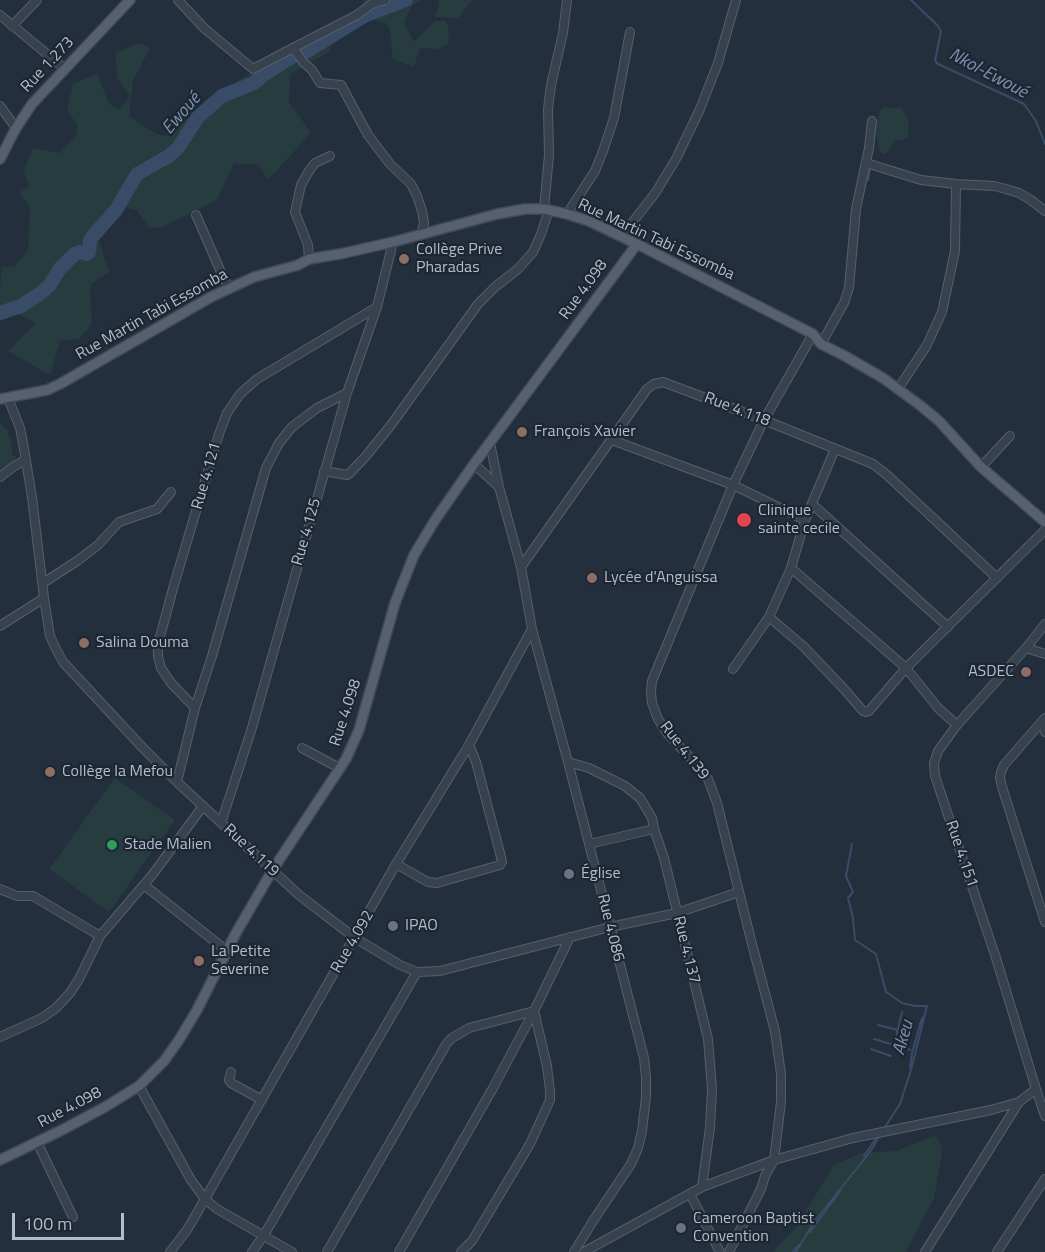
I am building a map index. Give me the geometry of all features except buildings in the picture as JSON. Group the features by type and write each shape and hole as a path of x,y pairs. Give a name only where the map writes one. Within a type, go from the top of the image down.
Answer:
{"main road":[{"name":"Rue 1.273","path":"0,159 32,104 130,0"},
{"name":"Rue Martin Tabi Essomba","path":"4,399 47,390 60,384 211,297 254,278 298,265 309,259 393,242 512,211 546,209 589,222 637,244 813,334 821,344 873,372 921,406 939,421 981,467 1045,522"},
{"name":"Rue 4.098","path":"0,1160 62,1130 139,1086 164,1061 179,1040 272,871 341,769 358,730 394,603 410,562 435,520 474,464 637,244"}],"street":[{"path":"12,26 37,0"},
{"path":"178,0 204,28 253,69 357,15 372,4 385,0"},
{"path":"324,471 347,475 366,456 397,417 478,304 518,269 533,252 541,234 546,209 549,155 548,109 567,0"},
{"path":"621,237 656,192 677,157 700,109 718,63 736,0"},
{"path":"0,15 65,69"},
{"path":"567,214 595,171 603,151 614,118 630,32"},
{"path":"294,49 320,83 341,85 368,135 390,164 411,184 422,211 424,222 422,233"},
{"path":"0,106 16,128"},
{"path":"821,344 844,303 849,288 856,209 872,121"},
{"path":"309,259 308,245 295,212 302,185 309,171 315,163 330,156"},
{"path":"866,163 911,178 1006,189 1019,193 1045,211"},
{"path":"898,389 927,345 942,312 955,251 956,184"},
{"path":"196,215 224,279 232,287"},
{"name":"Rue 4.125","path":"222,823 251,731 347,393 377,308 393,242"},
{"name":"Rue 4.121","path":"195,708 171,683 161,668 158,644 216,443 227,413 240,394 257,379 377,308"},
{"name":"Rue 4.139","path":"729,1252 774,1160 781,1102 781,1074 775,1030 717,802 708,779 667,734 658,719 652,703 652,681 733,485 764,420 813,334"},
{"name":"Rue 4.118","path":"521,567 647,389 663,382 873,464 997,578"},
{"path":"177,782 195,708 266,468 279,443 292,427 317,408 347,393"},
{"name":"Rue 4.119","path":"4,399 20,428 32,497 50,636 63,662 177,782 299,895 355,938 400,965 417,972"},
{"path":"981,467 1010,436"},
{"path":"612,440 733,485 805,520"},
{"name":"Rue 4.086","path":"490,443 499,487 521,567 532,629 644,1058 646,1077 645,1108 638,1148 631,1164 574,1252"},
{"path":"733,669 768,617 791,568 805,520 835,449"},
{"path":"0,477 25,460"},
{"path":"474,464 499,487"},
{"path":"43,583 98,545 119,522 157,509 171,492"},
{"path":"812,504 948,627"},
{"path":"768,617 804,646 866,712 906,668 1045,530"},
{"path":"791,568 906,668 938,708 957,725"},
{"path":"0,626 44,598"},
{"name":"Rue 4.151","path":"1045,624 957,725 938,751 934,763 935,776 996,958 1045,1116"},
{"name":"Rue 4.092","path":"170,1252 187,1230 396,864 469,745 532,629"},
{"path":"1026,648 1045,654"},
{"path":"1043,721 1045,732"},
{"path":"1043,721 1004,765 1000,778 1045,922"},
{"path":"396,864 428,882 437,883 500,865 502,862 476,762 469,745"},
{"path":"302,748 341,769"},
{"name":"Rue 4.137","path":"568,762 590,768 625,786 640,798 652,818 664,858 708,1039 712,1089 710,1128 702,1187"},
{"path":"0,1037 42,1018 56,1008 70,993 100,936 144,885 203,806"},
{"path":"589,844 654,829"},
{"path":"144,885 227,951"},
{"path":"0,889 17,896 33,896 100,936"},
{"path":"252,1252 417,972 440,971 610,927 677,913 739,892"},
{"path":"399,1252 493,1088 570,937"},
{"path":"327,1252 447,1043 469,1028 534,1011"},
{"path":"461,1252 472,1241 530,1144 550,1100 547,1066 534,1011"},
{"path":"231,1072 229,1080 231,1083 262,1100"},
{"path":"139,1086 190,1180 205,1199 292,1252"},
{"path":"925,1252 1019,1102 1036,1089"},
{"path":"584,1252 702,1187 774,1160 853,1138 991,1110 1019,1102"},
{"path":"37,1142 74,1217"},
{"path":"997,1252 1045,1179"},
{"path":"690,1194 720,1252"}],"green space":[{"path":"363,0 422,0 412,5 404,23 414,42 435,21 446,21 449,30 448,44 439,49 420,48 414,67 393,59 390,29 386,23 366,18 331,40 329,52 290,74 289,102 311,133 268,180 258,165 234,163 217,200 162,227 149,228 137,210 123,207 97,235 109,272 91,284 91,325 79,339 60,341 51,373 48,374 8,351 36,323 14,312 0,313 2,266 14,267 28,251 30,207 19,193 29,186 24,170 33,148 60,153 76,136 78,125 67,111 73,84 97,74 109,104 119,110 130,96 117,78 116,53 139,43 150,48 133,81 129,116 163,136 250,73 359,16 365,5"},
{"path":"439,0 472,0 458,18 435,17"},
{"path":"883,107 901,108 909,123 908,137 895,140 888,152 884,154 879,149 876,132 878,118"},
{"path":"0,422 7,430 11,440 12,454 16,457 0,471"},
{"name":"Stade Malien","path":"115,778 175,820 109,912 49,869"},
{"path":"935,1135 943,1148 934,1198 906,1252 773,1252 796,1227 834,1165 861,1153 896,1151"}],"waterway":[{"name":"Ewoué","path":"0,313 21,306 38,295 49,286 61,267 75,254 79,252 87,254 92,237 116,210 137,174 169,156 178,148 198,117 222,96 254,83 296,54 304,53 364,16 406,0"},
{"name":"Nkol-Ewoué","path":"911,0 941,31 935,61 1024,104 1036,121 1045,144"},
{"path":"868,180 870,168"},
{"name":"Akeu","path":"852,844 846,876 853,892 848,898 855,940 876,954 886,992 902,1003 927,1006 900,1104 883,1130"},
{"path":"874,1039 894,1045 902,1012"},
{"name":"Akeu","path":"910,1068 922,1018"},
{"path":"878,1025 898,1030"},
{"path":"894,1045 910,1050"},
{"path":"871,1049 891,1056"},
{"name":"Akeu","path":"796,1252 814,1222 870,1152 880,1135"},
{"name":"Akeu","path":"864,1156 876,1138"},
{"name":"Akeu","path":"810,1232 841,1190"},
{"name":"Akeu","path":"793,1252 799,1245"}],"place":[{"name":"Collège Prive Pharadas","path":"404,259"},
{"name":"François Xavier","path":"522,432"},
{"name":"Clinique sainte cecile","path":"744,520"},
{"name":"Lycée d'Anguissa","path":"592,578"},
{"name":"Salina Douma","path":"84,643"},
{"name":"ASDEC","path":"1026,672"},
{"name":"Collège la Mefou","path":"50,772"},
{"name":"Stade Malien","path":"112,845"},
{"name":"Église","path":"569,874"},
{"name":"IPAO","path":"393,926"},
{"name":"La Petite Severine","path":"199,961"},
{"name":"Cameroon Baptist Convention","path":"681,1228"}]}
